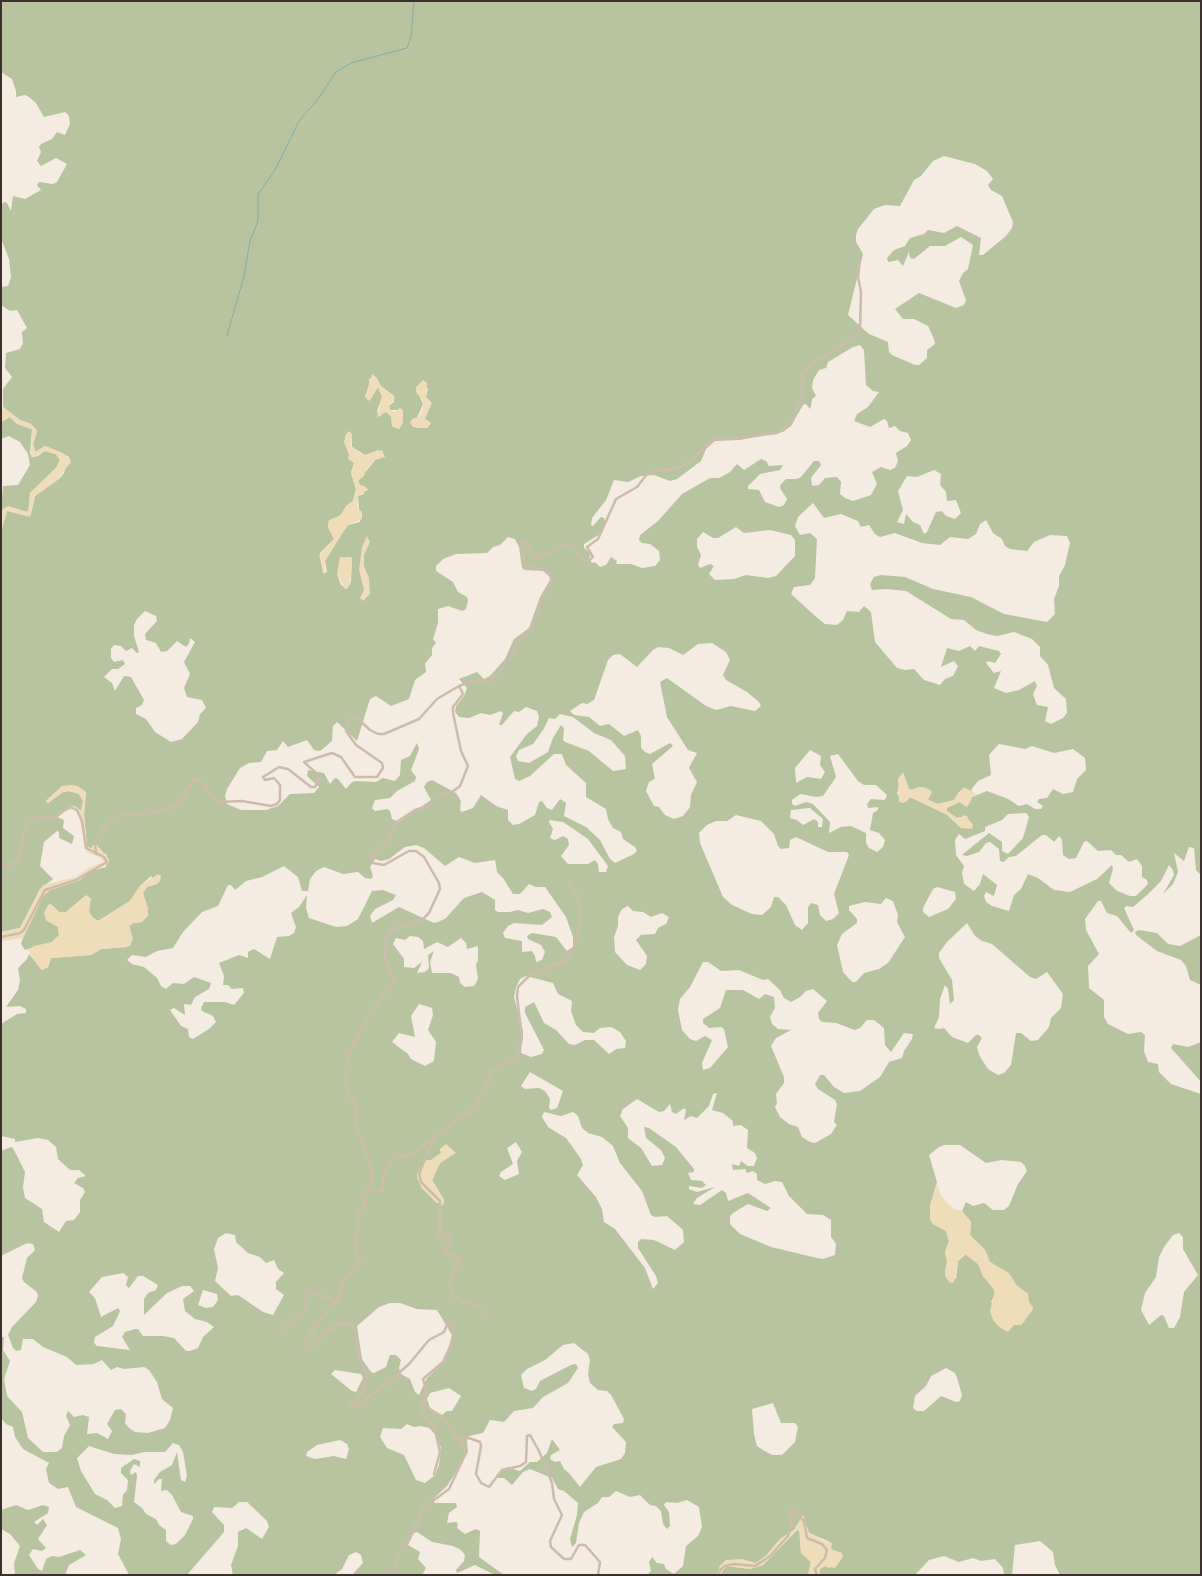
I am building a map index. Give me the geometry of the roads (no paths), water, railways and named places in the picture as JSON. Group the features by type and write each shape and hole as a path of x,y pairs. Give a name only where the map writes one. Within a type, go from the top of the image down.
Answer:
{"street":[{"path":"96,854 95,842 106,825 122,815 140,815 171,808 184,796 194,779 201,781 213,798 219,802 242,801 272,806 279,803 280,785 274,778 265,780 263,777 279,767 288,769 311,787 315,787 318,782 317,774 304,761 332,753 343,759 355,777 376,778 382,771 382,763 375,756 361,749 350,737 345,726 350,717 357,717 373,732 384,734 420,718 438,699 460,686 473,681 491,681 510,659 517,641 527,634 534,624 541,599 552,578 545,570 525,566 521,542 526,543 535,559 568,543 574,546 580,557 588,560 593,556 587,547 598,539 616,499 637,487 647,474 659,470 677,469 691,460 713,440 777,433 790,425 802,398 803,374 812,363 848,342 860,331 861,292 858,277 860,260"},
{"path":"383,1575 392,1570 400,1551 409,1540 423,1508 449,1489 459,1473 465,1456 465,1449 446,1422 425,1405 426,1390 423,1379 442,1362 454,1338 453,1321 449,1320 444,1332 429,1340 409,1364 385,1385 353,1408 350,1407 362,1392 368,1374 360,1362 351,1324 343,1323 328,1330 308,1348 303,1345 330,1306 337,1301 344,1279 361,1261 356,1249 359,1220 357,1214 366,1204 360,1197 368,1190 372,1183 372,1172 367,1154 357,1132 355,1106 346,1086 345,1064 347,1056 373,1009 393,984 394,979 385,958 386,938 396,928 416,922 427,915 440,886 424,857 416,851 407,852 384,865 373,864 370,858 388,841 395,823 415,810 428,806 438,795 452,792 460,786 468,766 461,751 453,713 453,707 463,694 460,686"},
{"path":"1,865 18,863 24,830 28,823 38,817 55,818 63,810 71,807 77,810 82,821 86,848 104,857 107,862 106,865 90,870 76,880 48,888 40,896 22,932 1,937"},
{"path":"368,1190 382,1191 384,1174 393,1159 398,1155 407,1157 474,1108 489,1081 489,1073 516,1057 522,1039 517,996 518,988 530,975 566,960 574,947 581,921 580,907 576,892 568,884"},
{"path":"434,1136 419,1174 421,1182 440,1201 440,1239 448,1232 451,1237 444,1252 460,1258 450,1280 452,1295 463,1302 478,1306 488,1319"},
{"path":"280,1331 304,1311 309,1291 337,1301"},
{"path":"426,1390 421,1406 421,1416 434,1425 440,1452 434,1474"},
{"path":"458,1440 469,1438 480,1442 476,1474 481,1482 489,1487 502,1470 520,1466 526,1462 527,1436 530,1435 539,1451 552,1483 554,1499 562,1515 550,1542 551,1547 564,1558 571,1559 579,1545 585,1545 600,1562 598,1575"},
{"path":"719,1575 720,1570 725,1566 734,1564 755,1566 770,1556 788,1536 792,1524 790,1511 792,1509 804,1521 807,1538 822,1544 827,1550 825,1558 815,1569 817,1575"}],"waterway":[{"path":"227,336 244,276 250,241 258,221 258,194 274,172 299,121 318,99 336,72 351,63 407,48 411,37 414,1"}]}
